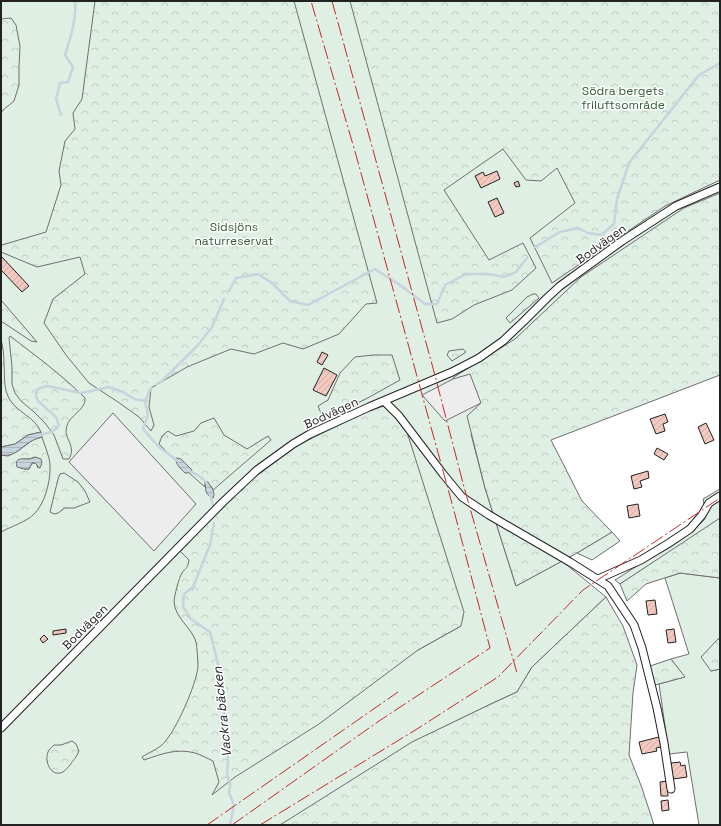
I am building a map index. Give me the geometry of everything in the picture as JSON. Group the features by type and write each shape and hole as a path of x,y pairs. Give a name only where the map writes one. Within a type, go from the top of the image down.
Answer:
{"street":[{"name":"Bodvägen","path":"1,728 211,514 257,470 293,444 310,434 452,372 479,358 503,341 560,286 622,241 676,206 720,187"},
{"path":"384,401 399,416 462,497 489,515 608,586 634,625 642,648 657,708 671,789"},
{"path":"598,579 641,560 669,544 690,529 710,503 720,496"}],"green space":[{"name":"Sidsjöns naturreservat","path":"1,1 720,1 720,332 471,434 485,488 516,586 562,561 606,597 532,667 517,692 413,742 319,801 324,825 1,825","holes":["461,626 418,650 260,708"]},
{"path":"95,1 294,1 377,303 366,304 339,334 303,349 283,343 254,354 231,349 187,367 151,388 149,407 154,425 151,431 139,417 89,383 66,355 44,323 53,299 85,274 80,257 37,267 1,252 1,245 46,232 61,185 59,171 65,141 75,129 73,113 82,99"},
{"name":"Södra bergets friluftsområde","path":"350,1 720,1 720,180 665,206 552,283 530,238 575,203 557,168 541,181 526,180 503,149 444,190 489,260 523,243 536,268 512,290 474,305 452,319 437,323"},
{"path":"11,18 16,25 20,46 19,85 14,101 1,113 1,19"},
{"path":"720,193 720,375 551,440 582,501 612,532 516,586 485,488 467,416 481,403 453,379 454,377 515,339 581,277 684,208"},
{"path":"536,294 539,298 510,323 506,318 527,297"},
{"path":"1,300 37,342 31,341 1,321"},
{"path":"10,336 39,358 85,398 85,402 82,407 67,426 66,434 71,447 71,455 69,459 63,459 54,435 45,423 21,401 15,393 12,384"},
{"path":"1,339 4,354 5,387 8,396 17,408 35,422 41,432 28,435 15,444 1,447"},
{"path":"463,349 466,352 452,361 447,355 449,351"},
{"path":"392,355 400,380 364,400 323,418 318,406 328,400 340,373 355,357"},
{"path":"384,406 407,432 464,612 461,626 418,650 319,724 235,777 212,795 219,782 213,761 195,753 182,751 175,751 144,760 142,757 163,744 174,729 194,685 198,667 196,642 191,632 177,613 174,602 179,579 187,567 189,560 180,551 247,483 296,446 368,411"},
{"path":"214,418 224,435 247,449 268,436 271,440 213,490 211,486 205,482 205,487 189,473 192,470 186,464 176,458 175,460 159,444 162,436 168,431 176,436 194,431 201,423"},
{"path":"42,437 49,457 50,475 46,494 38,510 31,517 1,532 1,455 8,456 18,451 34,439","holes":["35,457 38,468 35,463 32,463 29,469 24,469 23,459"]},
{"path":"64,473 78,482 85,491 90,502 74,508 65,508 54,514 50,512 58,479 60,474"},
{"path":"720,489 720,519 620,584 615,580 669,548 692,532 704,520 709,510 704,505 703,499"},
{"path":"720,518 720,578 680,573 646,584 627,601 620,584"},
{"path":"612,532 620,541 592,560 577,553"},
{"path":"680,573 720,578 720,639 718,639 711,671 720,669 720,825 699,825 687,752 669,754 659,684 684,677 671,659 689,654 665,578"},
{"path":"606,597 623,626 637,665 633,693 629,755 654,825 280,825 412,742 517,692 532,667"},
{"path":"718,639 720,639 720,669 711,671 701,657"},
{"path":"671,659 685,677 655,685 650,666"},
{"path":"72,741 76,744 79,751 77,755 63,772 55,773 48,764 48,751 54,745 61,745"}],"shaded area":[{"path":"470,374 481,403 445,421 422,395 453,379"},
{"path":"113,413 196,504 154,551 69,462"},
{"path":"41,432 42,437 34,440 16,452 9,455 1,455 1,447 15,444 28,435"},
{"path":"35,457 41,459 42,463 40,468 35,463 32,463 29,469 17,467 16,464 18,460"},
{"path":"176,458 181,459 192,470 189,473 185,473 177,464"},
{"path":"205,482 208,482 213,490 213,498 206,492"}],"building":[{"path":"497,171 500,179 481,188 475,176 483,172 485,176"},
{"path":"518,181 520,186 516,187 514,183"},
{"path":"497,198 504,213 495,217 488,202"},
{"path":"1,256 29,286 22,292 1,270"},
{"path":"322,352 328,355 322,365 317,362"},
{"path":"324,368 337,375 326,396 313,390"},
{"path":"665,414 668,422 663,424 665,431 656,434 650,419"},
{"path":"706,423 714,440 705,444 698,427"},
{"path":"657,448 668,454 664,460 654,454"},
{"path":"648,471 649,478 640,481 642,487 634,489 631,476"},
{"path":"638,504 640,516 629,518 627,506"},
{"path":"655,600 657,614 648,615 646,601"},
{"path":"66,629 66,633 53,635 53,631"},
{"path":"674,629 676,642 668,643 666,630"},
{"path":"44,635 48,639 43,643 40,639"},
{"path":"659,737 661,747 656,748 657,751 642,754 639,742"},
{"path":"680,762 681,766 685,765 687,777 673,779 671,763"},
{"path":"667,781 668,796 661,796 660,782"},
{"path":"668,800 669,810 662,811 661,801"}],"waterway":[{"path":"61,115 56,99 60,83 68,82 73,67 65,55 74,21 75,1"},
{"path":"535,247 560,232 578,228 588,233 601,235 614,224 617,199 629,163 699,75 720,63"},
{"path":"229,291 236,278 258,274 272,283 290,301 308,305 375,269 400,285 425,304 437,304 445,285 466,274 488,274 504,277 516,272 527,258"},
{"path":"157,384 162,381 198,345 212,327 224,299"},
{"name":"Vackra bäcken","path":"39,435 53,431 59,425 56,417 38,401 36,391 40,388 47,386 82,393 109,387 123,392 134,399 145,401 148,415 143,429 159,447 178,461"},
{"path":"145,401 151,388"},
{"name":"Vackra bäcken","path":"189,471 197,475 207,484"},
{"name":"Vackra bäcken","path":"210,495 213,506"},
{"name":"Vackra bäcken","path":"214,523 210,545 193,587 184,594 183,607 191,619 210,632 221,676 228,760 227,774 230,783 229,793 233,802 230,825"}],"power":[{"path":"232,825 379,721 490,648 453,507 356,155 311,1"},
{"path":"332,1 433,368 464,487 517,673"},
{"path":"260,825 417,729 498,677 583,590 720,498"},
{"path":"207,825 398,692"}]}
